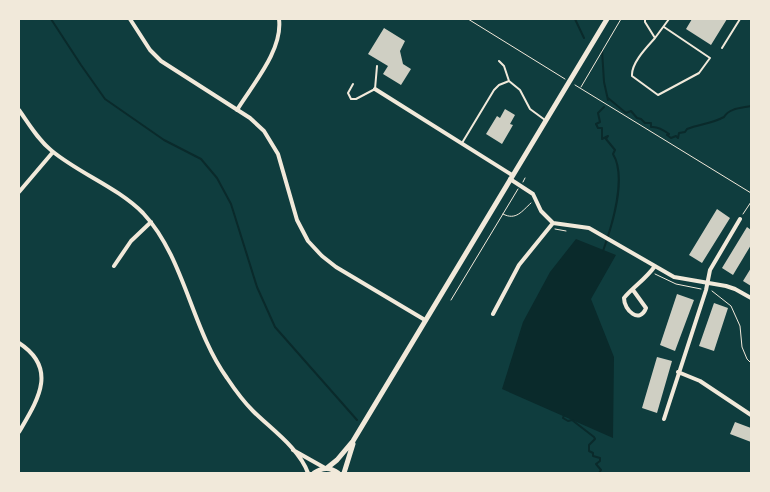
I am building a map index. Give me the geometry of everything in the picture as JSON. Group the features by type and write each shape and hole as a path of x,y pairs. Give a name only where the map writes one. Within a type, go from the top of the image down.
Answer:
{"street":[{"path":"130,19 150,50 161,61 259,126 274,145 297,220 308,240 317,251 336,267 425,320"},
{"path":"237,110 274,49 279,38 279,19"},
{"path":"314,473 326,468 337,460 353,441 607,19"},
{"path":"375,90 462,143 511,176 533,194 541,211 553,223 582,226 596,231 678,279 735,289 751,298"},
{"path":"19,110 40,139 53,152 131,203 151,222 168,250 207,345 220,368 237,393 292,449 306,467 308,473"},
{"path":"19,192 53,152"},
{"path":"664,419 706,290 710,270 740,219"},
{"path":"114,266 131,241 151,222"},
{"path":"494,314 519,265 553,223"},
{"path":"634,290 646,308 640,316 630,312 623,302 625,296 645,279 654,266"},
{"path":"19,343 30,351 36,360 40,371 41,384 38,400 19,432"},
{"path":"678,372 700,381 751,416"},
{"path":"344,473 353,441"},
{"path":"292,449 338,473"}],"lane":[{"path":"645,19 655,38"},
{"path":"664,27 710,58 700,73 658,95 635,79 632,71 635,64 669,19"},
{"path":"722,48 740,19"},
{"path":"499,61 504,66 509,81 520,90 530,109 545,120"},
{"path":"353,84 348,93 351,99 356,99 375,90 377,66"},
{"path":"462,143 494,90 499,85 509,81"}],"path":[{"path":"468,19 565,78"},
{"path":"580,88 621,19"},
{"path":"572,83 751,193"},
{"path":"451,300 525,178"},
{"path":"740,219 751,202"},
{"path":"740,326 742,347 747,359 751,363"}],"water":[{"path":"576,239 616,255 591,299 614,357 613,438 502,389 523,322 550,272"}],"building":[{"path":"692,19 727,19 711,45 686,29"},
{"path":"384,28 405,41 400,51 403,64 411,69 401,85 383,74 388,66 368,54"},
{"path":"505,109 515,115 510,124 513,125 502,144 486,134 497,116 500,118"},
{"path":"717,209 730,218 702,263 689,255"},
{"path":"747,227 751,230 751,245 733,275 722,268"},
{"path":"751,268 751,286 743,281"},
{"path":"677,294 694,300 675,351 660,345"},
{"path":"714,303 728,308 714,351 699,346"},
{"path":"657,357 672,361 657,413 642,408"},
{"path":"735,422 751,428 751,442 730,434"}],"waterway":[{"path":"51,19 105,99 164,140 201,159 217,178 231,204 257,287 275,327 357,420"},
{"path":"575,19 584,38"},
{"path":"602,50 604,82 608,100"},
{"path":"608,98 626,113 631,111 637,118 645,123 651,123 651,127 663,130 671,138 676,136 678,138 679,133 685,132 687,129 724,117 732,110 751,106"},
{"path":"603,251 617,202 619,175 613,154 615,150 606,139 608,136 602,139 602,128 598,128 596,124 600,122 598,113 604,107"},
{"path":"564,415 563,418 568,421 572,420 594,437 595,439 589,445 589,451 593,453 593,456 600,458 600,461 596,464 601,470 599,473"}]}
